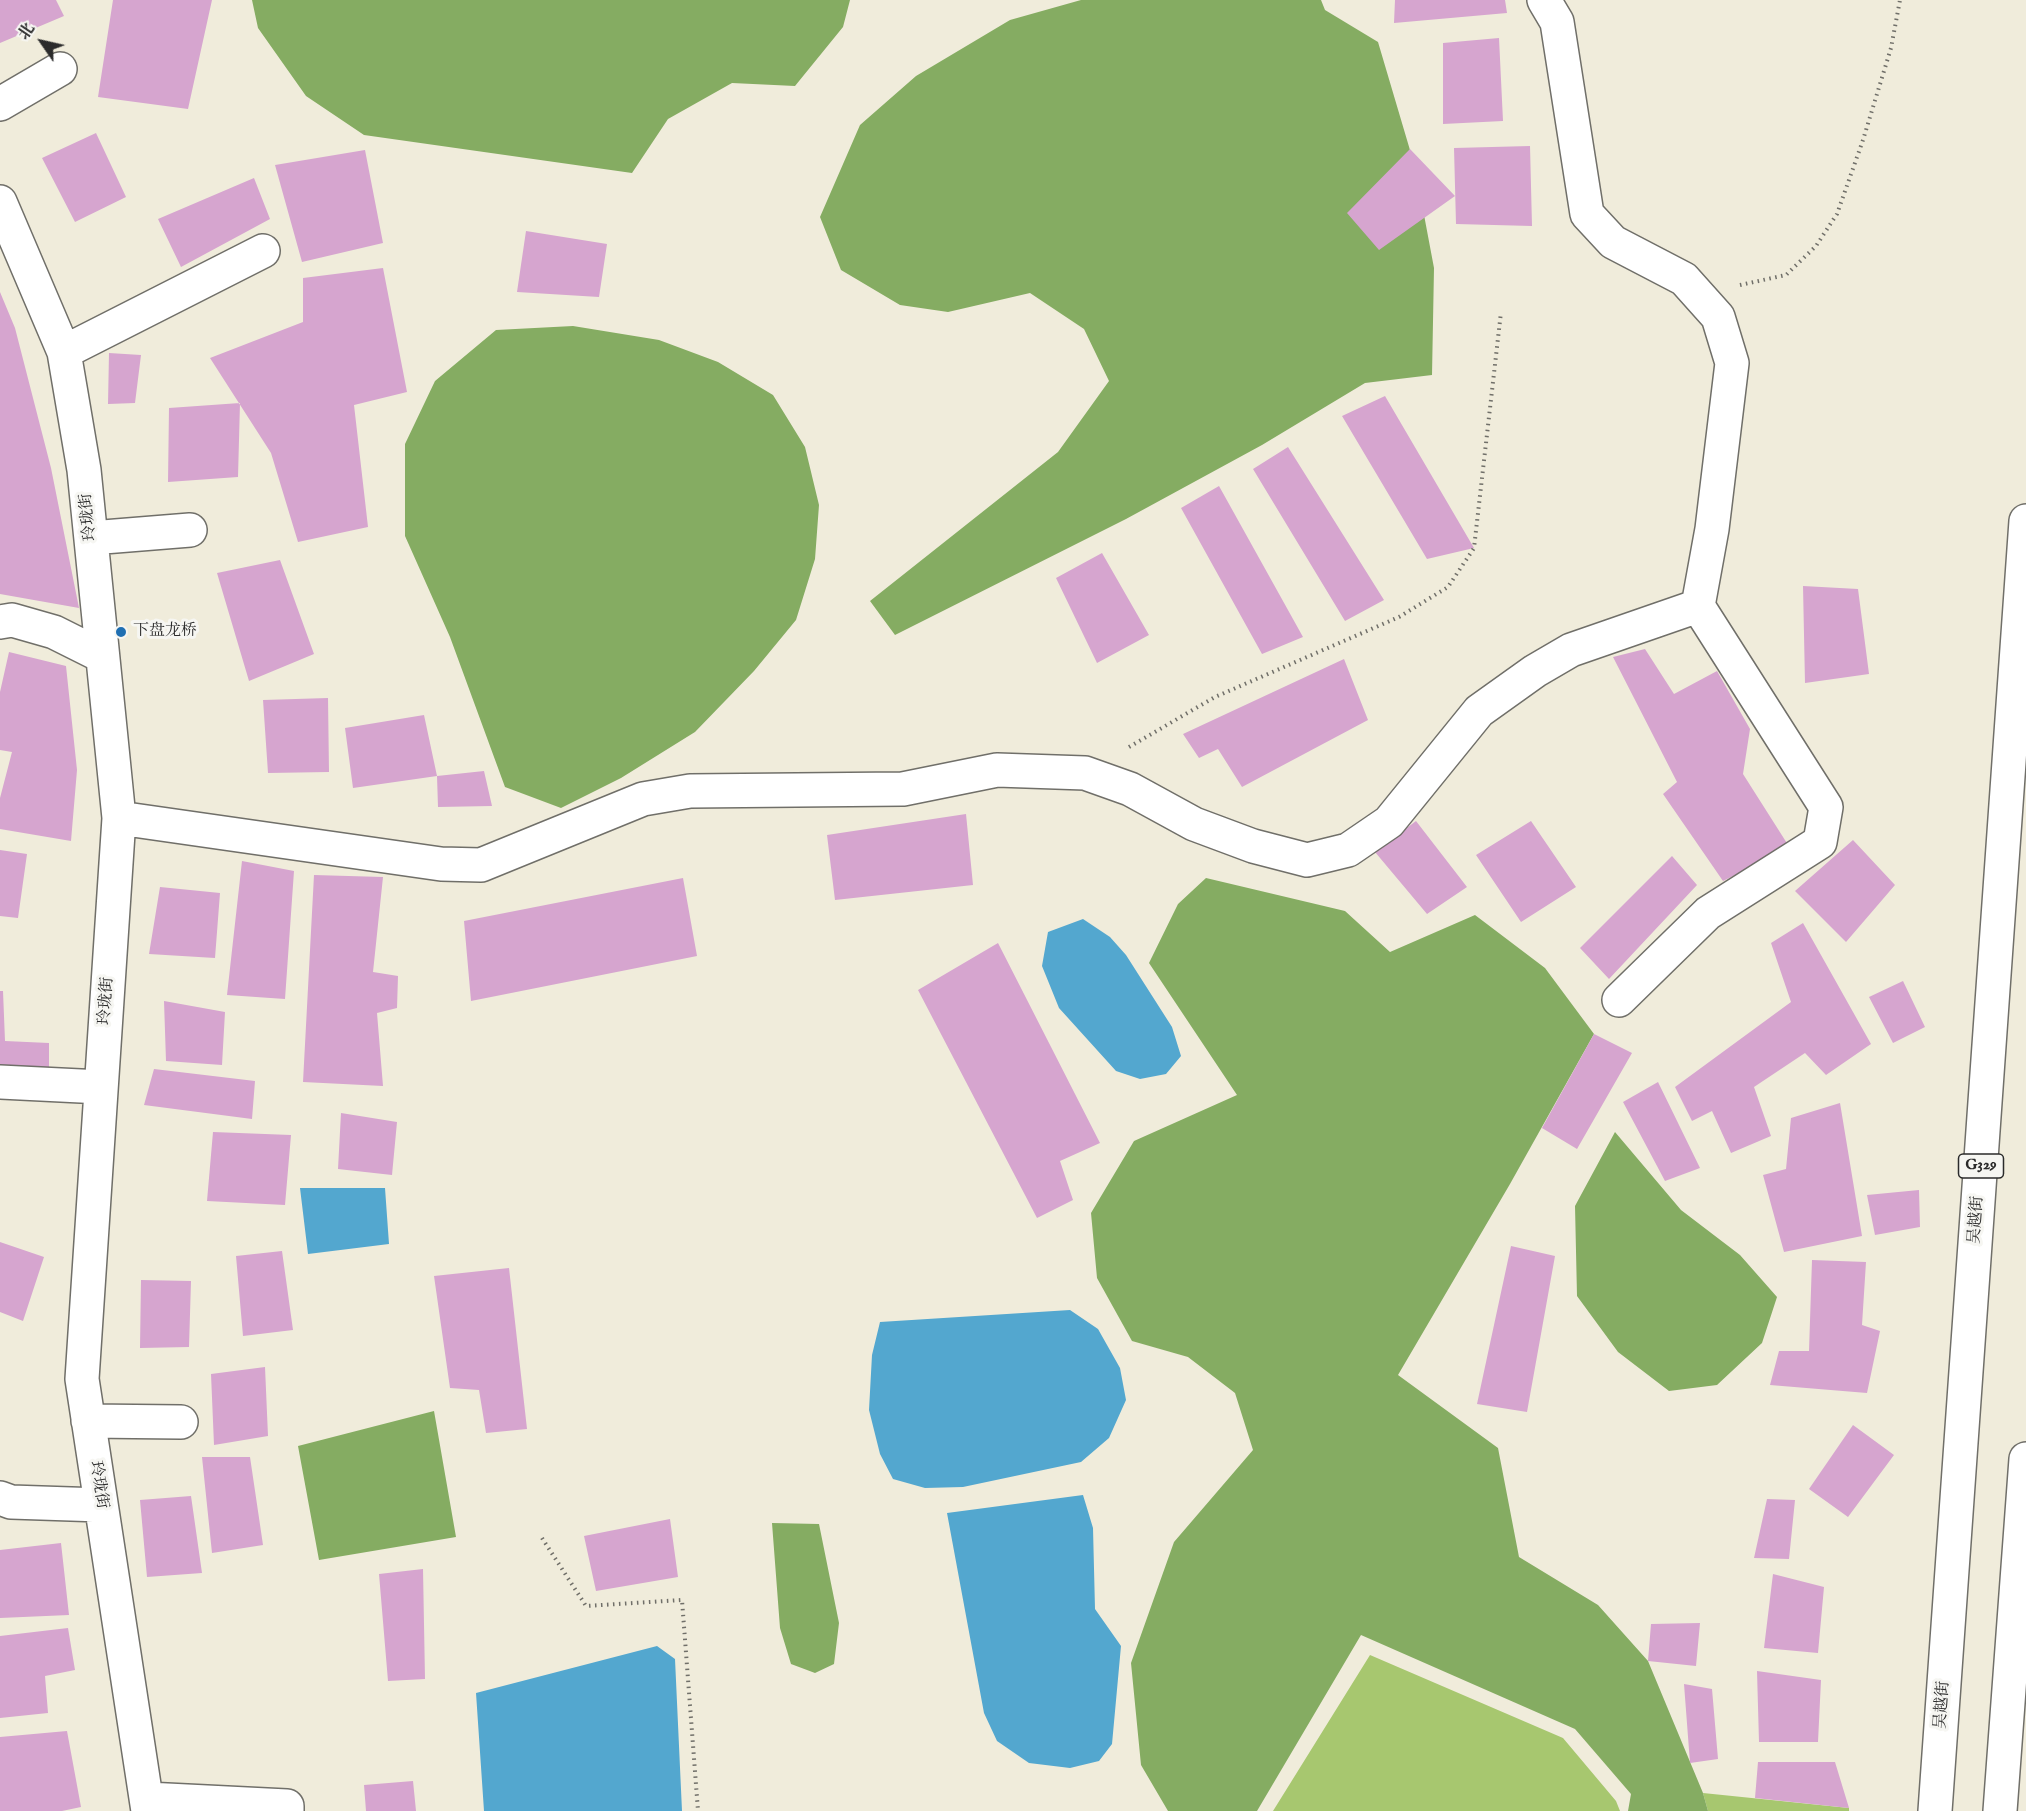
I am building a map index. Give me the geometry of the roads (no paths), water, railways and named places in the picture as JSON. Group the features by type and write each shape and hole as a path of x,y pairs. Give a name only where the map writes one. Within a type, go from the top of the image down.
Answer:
{"main road":[{"path":"1544,0 1557,22 1587,214 1613,242 1684,279 1718,317 1732,363 1712,529 1698,606 1826,807 1820,842 1708,912 1619,1000"},
{"path":"0,104 60,69"},
{"name":"玲珑街","path":"0,202 63,352 84,470 119,818 82,1379 147,1805"},
{"path":"63,352 263,251"},
{"name":"吴越街","path":"1935,1811 2026,521"},
{"path":"91,538 190,531"},
{"path":"119,818 441,864 481,865 643,800 690,790 903,789 997,770 1084,773 1130,789 1194,824 1253,846 1307,860 1348,850 1389,822 1479,711 1535,671 1571,650 1698,606"},
{"path":"0,622 12,620 54,632 102,656"},
{"path":"0,1082 101,1087"},
{"path":"88,1421 181,1422"},
{"path":"2000,1811 2026,1459"},
{"path":"0,1498 11,1502 101,1505"},
{"path":"147,1805 287,1806 287,1811"}],"water":[{"path":"1083,919 1110,937 1126,955 1172,1027 1181,1056 1166,1074 1140,1079 1116,1071 1059,1008 1042,966 1048,932"},
{"path":"300,1188 385,1188 389,1244 308,1254"},
{"path":"1070,1310 1098,1329 1120,1368 1126,1400 1109,1438 1081,1462 963,1487 925,1488 893,1479 880,1454 869,1410 872,1355 880,1322"},
{"path":"1083,1495 1093,1528 1095,1609 1121,1646 1112,1744 1099,1761 1070,1768 1029,1763 997,1741 984,1713 947,1513"},
{"path":"657,1646 675,1659 682,1811 484,1811 476,1693"}],"place":[{"name":"下盘龙桥","path":"121,632"}]}
